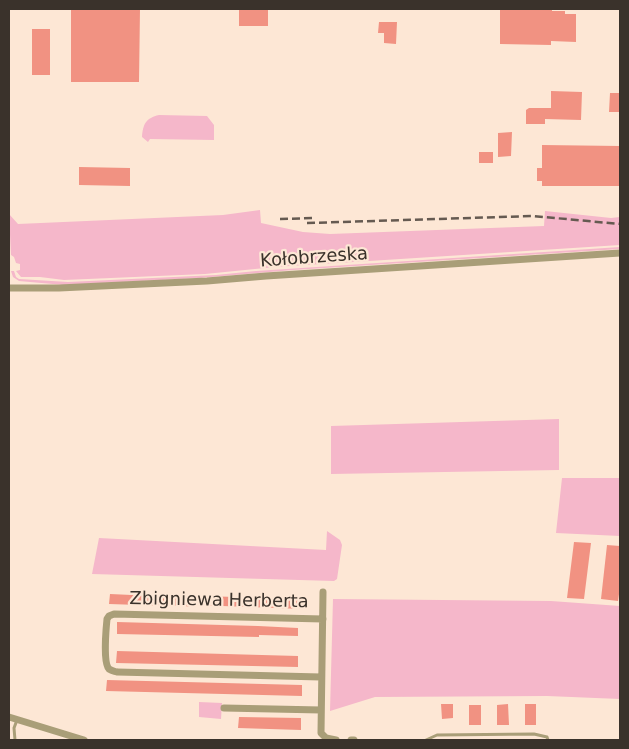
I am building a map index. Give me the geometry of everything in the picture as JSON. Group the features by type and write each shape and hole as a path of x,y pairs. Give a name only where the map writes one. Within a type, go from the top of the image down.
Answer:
{"street":[{"name":"Kołobrzeska","path":"9,288 59,288 207,281 620,253"},
{"path":"323,592 321,733 326,738 336,740"},
{"name":"Zbigniewa Herberta","path":"321,676 111,670 106,663 107,626 109,616 114,614 323,618"},
{"path":"224,708 321,710"},
{"path":"9,717 84,740"}],"lane":[{"path":"14,740 14,728 17,720"},
{"path":"426,740 436,735 534,734 548,737 548,740"},
{"path":"432,740 436,735"}],"shaded area":[{"path":"159,115 207,116 214,125 214,140 150,139 148,142 142,137 144,125 151,118"},
{"path":"260,210 261,223 303,232 330,234 544,226 545,211 611,218 620,217 620,245 275,267 205,274 64,280 21,277 16,271 20,270 20,264 16,263 11,255 9,214 18,224 223,215"},
{"path":"620,247 620,249 293,270 200,278 64,285 19,281 13,277 11,271 14,271 19,279 68,282 216,275"},
{"path":"559,419 559,470 331,474 331,426"},
{"path":"562,478 620,478 620,536 556,533"},
{"path":"327,531 340,540 342,545 337,579 334,581 92,574 99,538 326,550"},
{"path":"333,599 551,601 620,606 620,699 547,696 375,697 330,711"},
{"path":"199,702 222,703 221,719 199,717"}],"building":[{"path":"71,9 140,9 139,82 71,82"},
{"path":"239,9 268,9 268,26 239,26"},
{"path":"500,9 552,9 552,11 565,11 565,14 576,14 576,42 551,41 551,45 500,44"},
{"path":"379,22 397,22 396,44 384,43 384,33 378,33"},
{"path":"32,29 50,29 50,75 32,75"},
{"path":"551,91 582,92 581,120 545,119 545,124 526,124 526,110 529,108 551,108"},
{"path":"610,93 620,93 620,112 609,112"},
{"path":"512,132 511,156 498,157 498,133"},
{"path":"542,145 620,146 620,186 542,186 542,181 537,181 537,168 542,168"},
{"path":"479,152 493,152 493,163 479,163"},
{"path":"79,167 130,168 130,186 79,185"},
{"path":"574,542 591,543 584,599 567,598"},
{"path":"607,545 620,546 618,601 601,599"},
{"path":"110,594 176,597 176,595 202,598 202,596 304,599 303,609 196,605 196,607 109,604"},
{"path":"117,622 298,628 298,636 117,634"},
{"path":"117,651 298,656 298,667 116,663"},
{"path":"107,680 302,685 302,696 106,691"},
{"path":"441,704 453,704 453,718 442,719"},
{"path":"508,704 509,725 497,725 497,705"},
{"path":"525,704 536,704 536,725 525,725"},
{"path":"469,705 481,705 481,725 469,725"},
{"path":"239,717 301,718 301,730 238,728"}],"railway":[{"path":"307,223 533,216 620,224"},
{"path":"280,219 314,218"}]}
